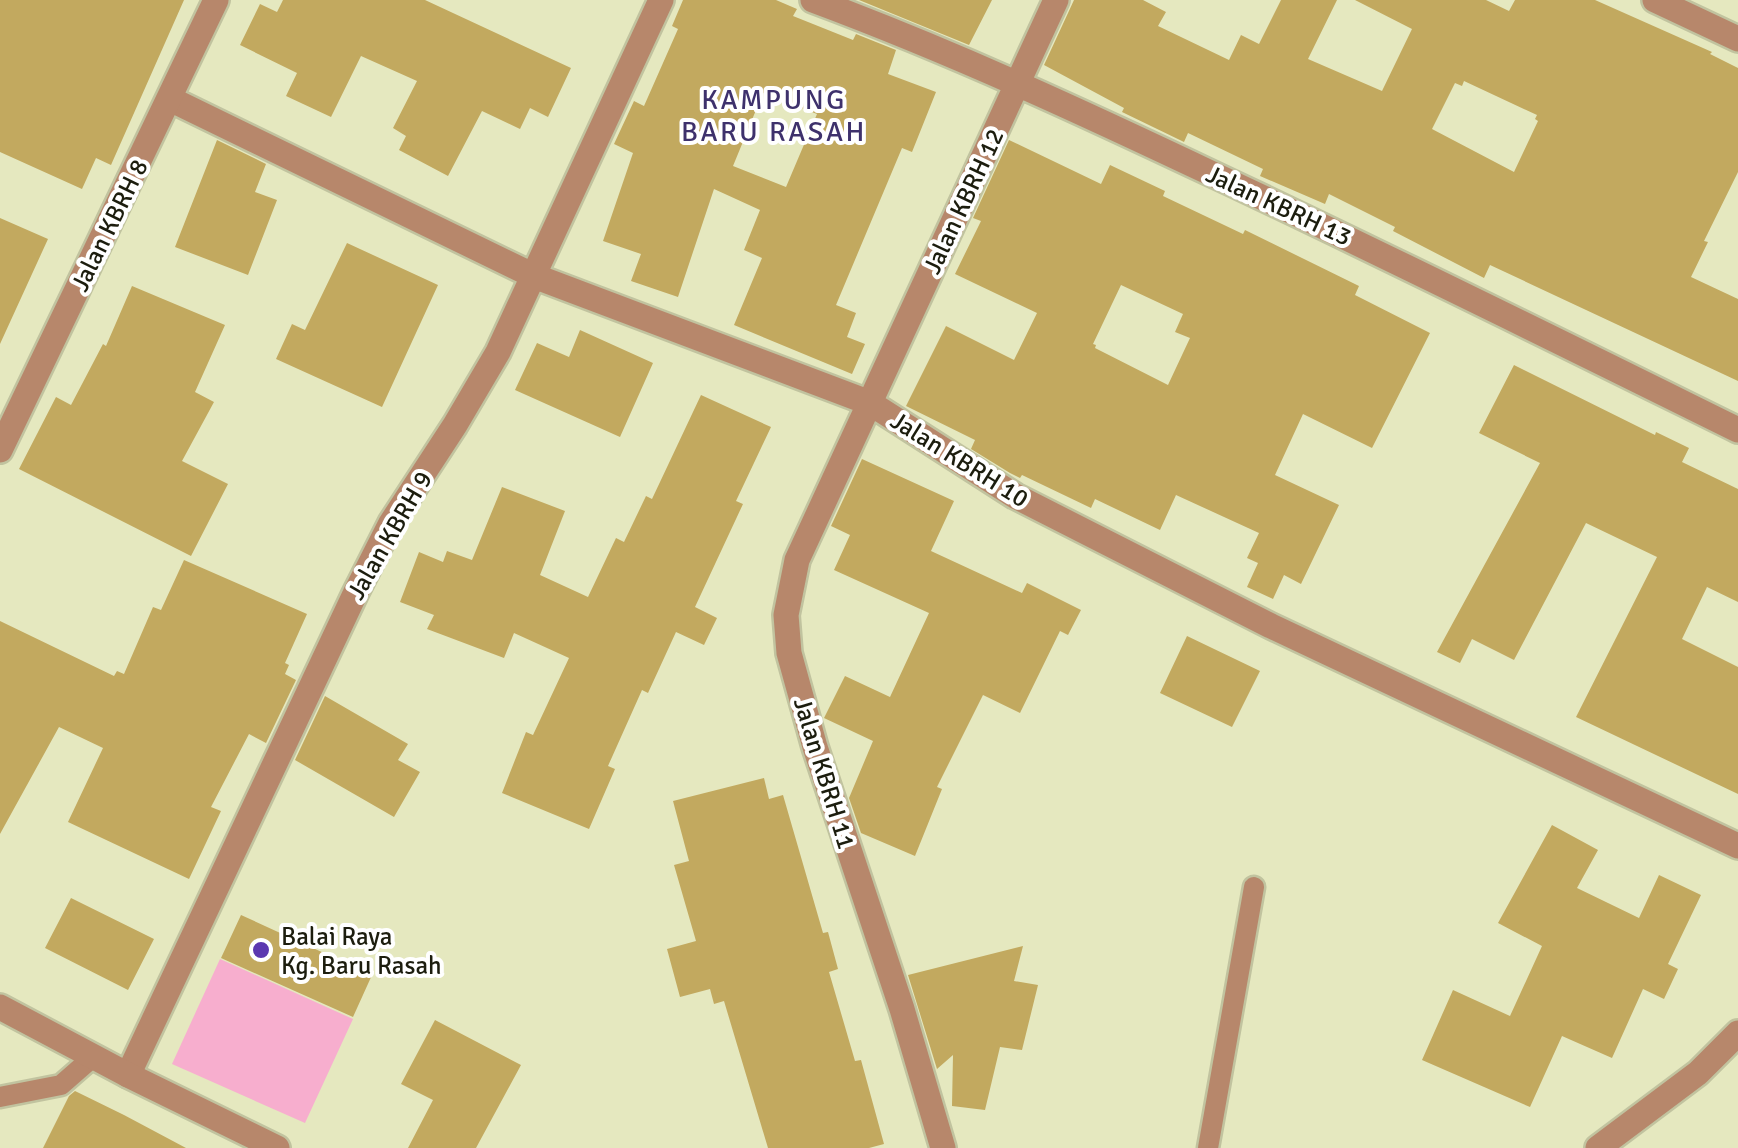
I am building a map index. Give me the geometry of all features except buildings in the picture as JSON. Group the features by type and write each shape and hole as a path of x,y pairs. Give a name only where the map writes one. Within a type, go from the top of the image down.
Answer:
{"street":[{"name":"Jalan KBRH 8","path":"0,450 216,0"},
{"name":"Jalan KBRH 9","path":"128,1075 354,594 391,523 498,352 660,0"},
{"name":"Jalan KBRH 13","path":"812,0 1018,82 1382,254 1738,430"},
{"name":"Jalan KBRH 12","path":"870,403 1056,0"},
{"path":"1655,0 1738,40"},
{"name":"Jalan KBRH 10","path":"170,99 534,276 870,403 1015,496 1271,626 1738,846"},
{"name":"Jalan KBRH 11","path":"870,403 797,560 786,616 789,653 942,1148"},
{"path":"0,1007 277,1148"},
{"path":"1598,1148 1698,1073 1738,1033"}],"lane":[{"path":"1208,1148 1254,887"},
{"path":"0,1097 61,1085 92,1057"}],"shaded area":[{"path":"220,959 353,1019 305,1123 172,1064"}],"place":[{"name":"Balai Raya Kg. Baru Rasah","path":"261,950"}],"district":[{"name":"KAMPUNG BARU RASAH","path":"774,115"}]}
